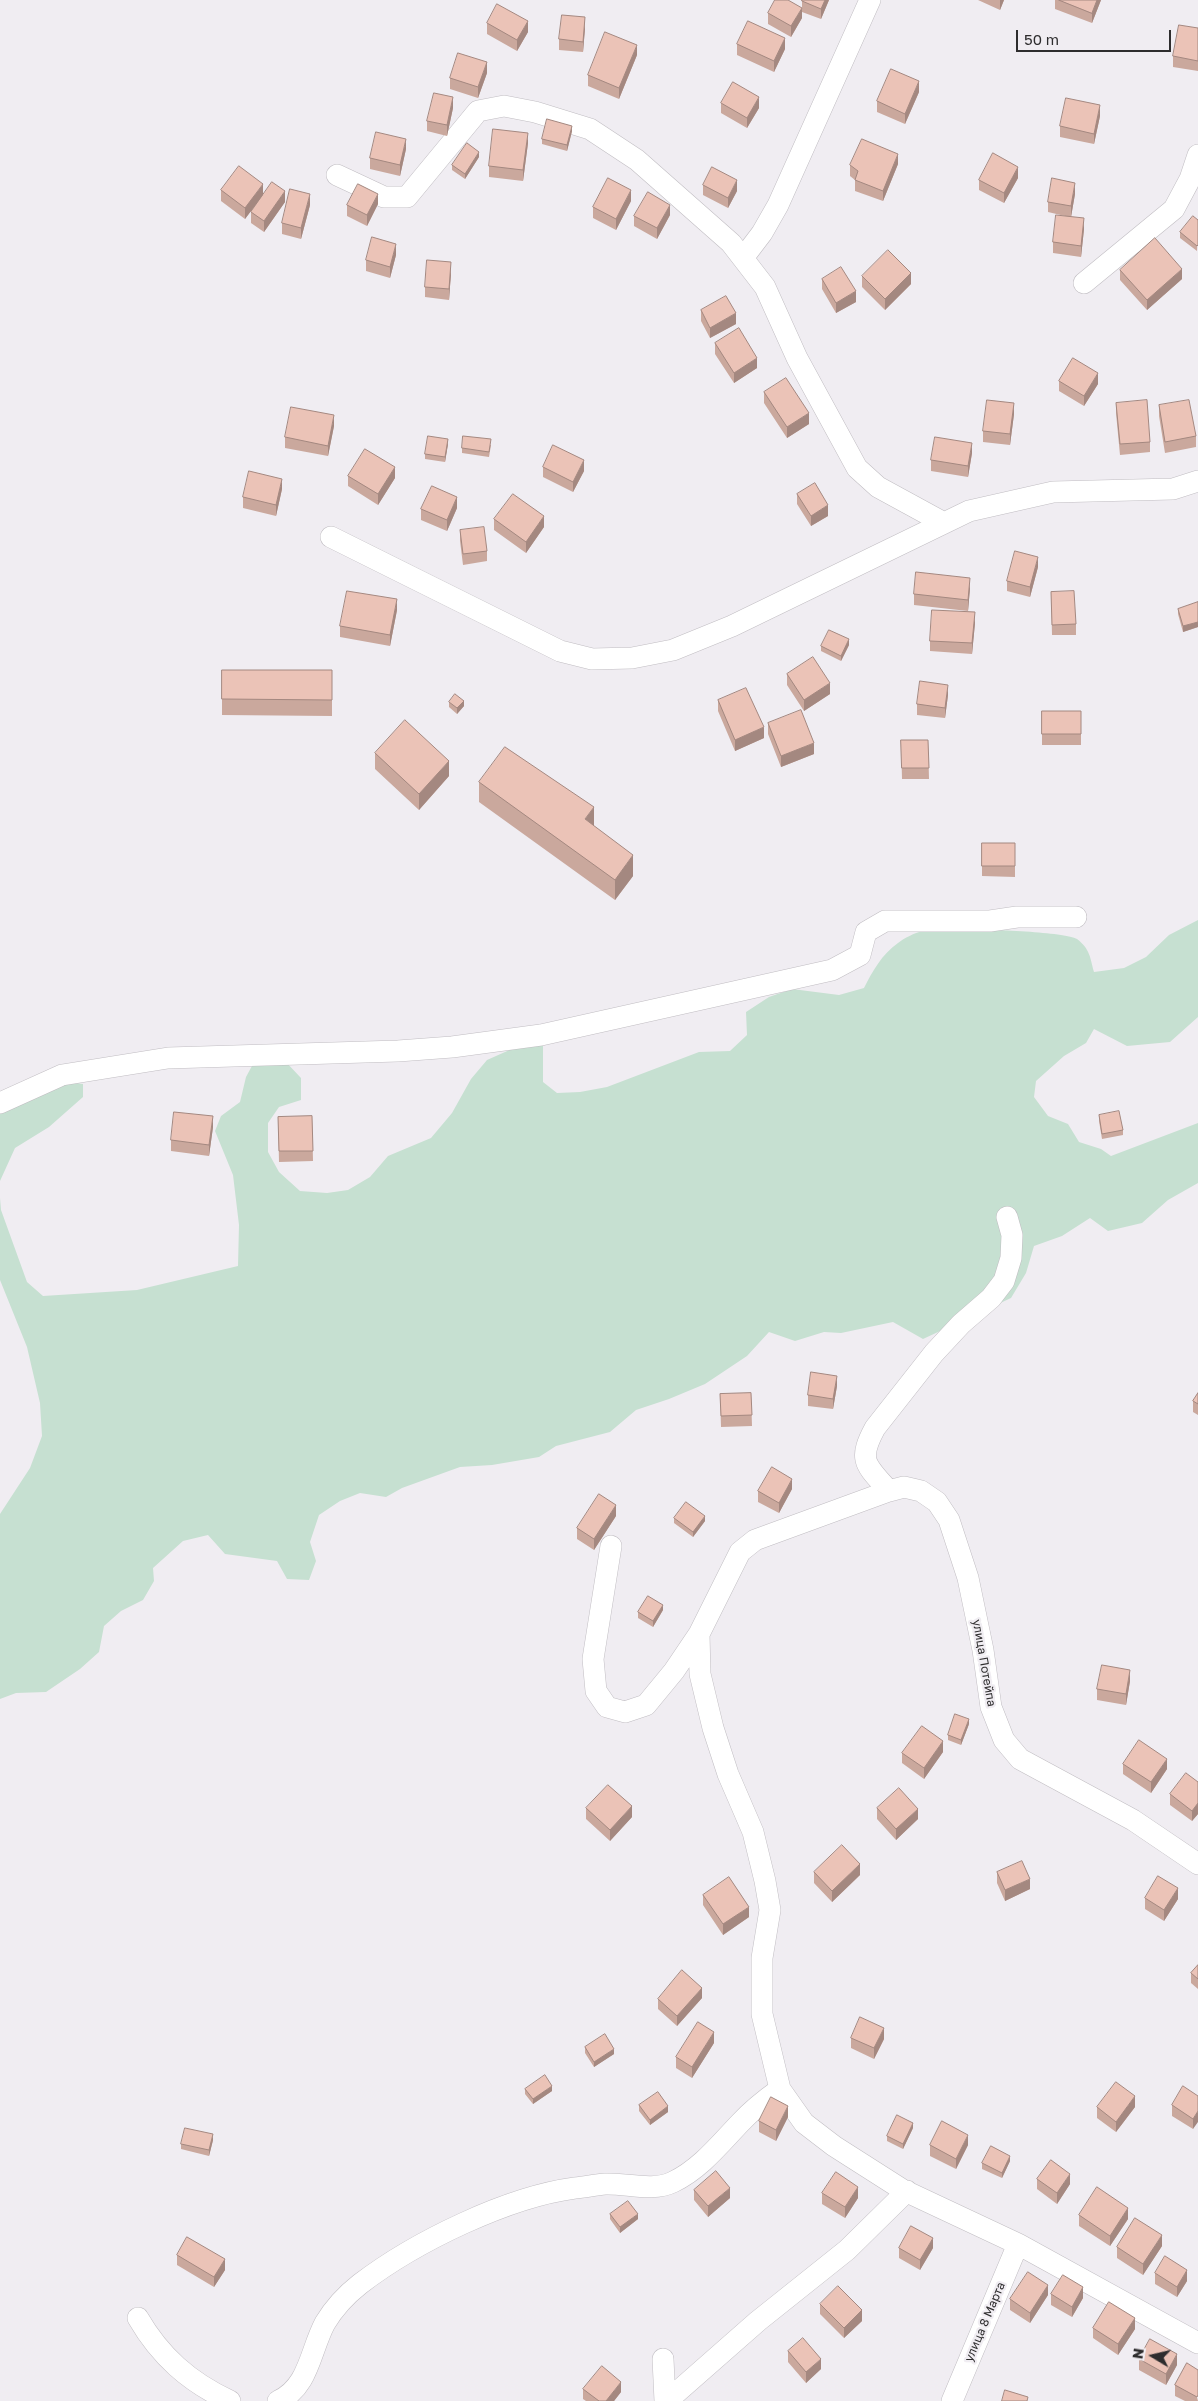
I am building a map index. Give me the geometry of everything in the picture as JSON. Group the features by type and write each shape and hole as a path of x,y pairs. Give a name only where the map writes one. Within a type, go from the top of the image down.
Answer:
{"street":[{"path":"743,258 762,233 778,206 870,0"},
{"path":"337,175 384,196 407,197 478,111 504,106 528,110 590,129 637,160 731,243 765,287 797,358 857,468 878,487 944,523"},
{"path":"1084,283 1174,209 1190,179 1198,155"},
{"path":"332,537 560,651 592,659 622,659 673,650 732,626 968,511 1052,492 1173,489 1198,482"},
{"path":"0,1103 62,1074 168,1058 398,1051 452,1047 541,1035 832,970 860,955 866,932 884,921 990,921 1016,917 1076,917"},
{"path":"889,1491 868,1468 864,1455 868,1441 875,1428 934,1353 991,1298 1004,1281 1011,1251 1012,1235 1007,1216"},
{"name":"улица Потейпа","path":"611,1546 593,1659 596,1691 607,1707 625,1712 646,1705 674,1671 699,1634 740,1552 755,1540 904,1486 921,1491 937,1502 949,1520 970,1587 983,1650 991,1708 1004,1740 1020,1759 1133,1820 1198,1864"},
{"path":"699,1634 700,1674 713,1728 728,1774 753,1832 765,1881 770,1910 762,1958 762,2014 780,2089 804,2123 834,2146 907,2191 1018,2244 1198,2343"},
{"path":"278,2401 293,2393 306,2371 325,2324 341,2302 360,2284 416,2249 482,2215 524,2198 605,2184 656,2186 672,2183 708,2158 753,2110 780,2089"},
{"path":"666,2401 758,2321 847,2250 907,2191"},
{"name":"улица 8 Марта","path":"952,2401 1018,2244"},
{"path":"138,2318 150,2340 168,2361 183,2374 210,2392 230,2401"},
{"path":"663,2359 666,2401"}],"green space":[{"path":"1198,920 1198,1017 1170,1042 1127,1046 1094,1029 1086,1043 1064,1056 1036,1081 1034,1097 1048,1116 1068,1124 1079,1142 1101,1149 1111,1156 1198,1123 1198,1183 1168,1200 1142,1223 1108,1231 1090,1218 1062,1236 1034,1246 1026,1273 1011,1298 923,1339 893,1322 841,1333 824,1332 795,1341 769,1332 747,1356 705,1384 636,1410 610,1432 556,1446 539,1457 492,1465 460,1467 402,1488 386,1497 360,1493 340,1501 319,1515 310,1542 316,1561 309,1580 287,1579 277,1561 225,1554 208,1535 183,1541 153,1568 154,1581 143,1600 121,1611 104,1626 99,1652 80,1669 46,1692 16,1693 0,1699 0,1514 30,1468 42,1436 40,1403 27,1347 0,1280 0,1198 1,1210 27,1282 43,1296 137,1290 238,1266 239,1225 233,1175 215,1131 221,1116 240,1102 246,1077 253,1064 285,1061 301,1078 301,1100 279,1107 268,1123 268,1152 279,1172 300,1191 327,1193 348,1190 370,1177 388,1156 431,1138 452,1113 471,1079 487,1060 514,1048 543,1043 543,1082 557,1093 580,1092 607,1087 699,1052 730,1051 747,1035 746,1012 769,997 792,989 839,995 864,988 882,958 892,947 903,939 922,931 952,929 1002,930 1068,936 1077,939 1085,946 1094,972 1124,968 1146,957 1169,935"},
{"path":"68,1082 83,1084 83,1097 49,1127 15,1148 0,1181 0,1112"}],"building":[{"path":"775,0 788,0 802,8 791,26 768,13"},
{"path":"802,0 825,0 821,9"},
{"path":"1059,0 1097,0 1092,13"},
{"path":"497,4 528,21 517,40 487,23"},
{"path":"562,15 585,17 583,42 559,39"},
{"path":"748,21 785,38 774,61 737,44"},
{"path":"1179,25 1198,28 1198,61 1173,56"},
{"path":"605,32 637,45 619,88 588,75"},
{"path":"458,53 487,62 478,87 450,78"},
{"path":"891,69 919,81 905,114 877,101"},
{"path":"733,82 759,97 747,118 721,103"},
{"path":"434,93 453,97 447,125 427,121"},
{"path":"1066,98 1100,105 1094,134 1060,126"},
{"path":"547,119 572,126 567,145 542,139"},
{"path":"493,129 528,133 523,170 489,166"},
{"path":"376,132 406,139 400,165 370,158"},
{"path":"862,139 898,154 883,191 855,180 858,171 850,165"},
{"path":"467,143 479,152 465,174 452,165"},
{"path":"993,153 1018,167 1004,193 979,180"},
{"path":"239,166 263,184 245,208 221,190"},
{"path":"712,167 737,180 728,198 703,185"},
{"path":"608,178 631,190 616,219 593,207"},
{"path":"1052,178 1075,183 1071,206 1048,202"},
{"path":"272,182 285,191 264,221 251,212"},
{"path":"358,184 378,194 367,215 347,205"},
{"path":"290,189 310,194 301,228 282,223"},
{"path":"648,192 670,205 657,228 634,216"},
{"path":"1056,215 1084,218 1081,246 1053,242"},
{"path":"1193,216 1198,220 1197,246 1180,232"},
{"path":"372,237 396,244 390,267 366,260"},
{"path":"1155,238 1182,269 1147,300 1120,270"},
{"path":"888,250 911,273 885,299 862,276"},
{"path":"427,260 451,262 449,289 425,287"},
{"path":"841,267 856,291 836,303 822,279"},
{"path":"726,296 736,313 710,328 701,310"},
{"path":"739,328 757,358 734,373 715,343"},
{"path":"1073,358 1098,373 1084,396 1059,381"},
{"path":"786,378 809,413 787,427 764,392"},
{"path":"987,400 1014,403 1010,434 983,431"},
{"path":"1147,400 1150,442 1120,444 1116,403"},
{"path":"1189,400 1196,436 1165,442 1159,405"},
{"path":"291,407 334,415 328,446 285,437"},
{"path":"428,436 448,439 445,457 425,454"},
{"path":"463,436 491,439 489,452 462,448"},
{"path":"935,437 972,443 968,466 931,460"},
{"path":"553,445 584,460 573,482 543,467"},
{"path":"365,449 395,467 378,494 348,476"},
{"path":"249,471 282,479 276,505 243,497"},
{"path":"815,483 828,505 811,516 797,494"},
{"path":"432,486 457,497 447,520 421,509"},
{"path":"513,494 544,516 526,542 494,519"},
{"path":"484,527 487,551 463,554 460,530"},
{"path":"1015,551 1038,557 1030,587 1007,581"},
{"path":"916,572 970,578 968,600 914,594"},
{"path":"347,591 397,599 390,635 340,626"},
{"path":"1074,591 1076,624 1052,625 1051,592"},
{"path":"1198,602 1198,622 1183,626 1178,609"},
{"path":"932,610 975,612 972,643 930,641"},
{"path":"829,630 849,639 841,656 821,646"},
{"path":"813,657 830,683 804,700 787,674"},
{"path":"222,670 332,670 332,700 222,699"},
{"path":"920,681 948,685 945,708 917,704"},
{"path":"746,688 764,727 735,740 718,700"},
{"path":"455,694 464,701 457,708 449,702"},
{"path":"801,710 814,743 781,756 768,723"},
{"path":"1042,711 1081,711 1081,734 1042,734"},
{"path":"405,720 449,761 419,794 375,753"},
{"path":"901,740 928,740 929,768 902,768"},
{"path":"505,747 594,807 585,819 633,855 615,880 479,782"},
{"path":"982,843 1015,843 1015,866 982,866"},
{"path":"1119,1111 1123,1130 1102,1134 1099,1115"},
{"path":"174,1112 213,1116 209,1145 171,1140"},
{"path":"312,1116 313,1151 279,1151 278,1117"},
{"path":"811,1372 837,1376 833,1399 808,1395"},
{"path":"751,1393 752,1415 721,1416 720,1394"},
{"path":"1198,1393 1198,1404 1193,1401"},
{"path":"772,1467 792,1479 779,1503 758,1491"},
{"path":"599,1494 616,1505 594,1539 577,1528"},
{"path":"686,1502 705,1516 693,1532 674,1518"},
{"path":"648,1596 663,1605 653,1621 638,1612"},
{"path":"1102,1665 1130,1670 1126,1694 1097,1689"},
{"path":"955,1714 969,1719 961,1740 948,1735"},
{"path":"922,1726 943,1741 924,1768 902,1753"},
{"path":"1139,1740 1167,1759 1151,1782 1123,1764"},
{"path":"1186,1773 1198,1782 1198,1803 1192,1811 1170,1794"},
{"path":"608,1785 632,1806 610,1830 586,1808"},
{"path":"899,1788 918,1809 896,1829 877,1808"},
{"path":"842,1845 860,1864 832,1891 814,1872"},
{"path":"1022,1861 1030,1879 1005,1890 997,1872"},
{"path":"1158,1876 1178,1888 1164,1910 1145,1898"},
{"path":"729,1877 749,1907 723,1924 703,1895"},
{"path":"1198,1965 1198,1979 1191,1973"},
{"path":"682,1970 702,1988 677,2016 658,1999"},
{"path":"860,2017 884,2028 874,2048 851,2038"},
{"path":"698,2022 714,2032 692,2067 676,2057"},
{"path":"605,2034 614,2049 594,2062 585,2047"},
{"path":"545,2075 552,2086 533,2099 525,2089"},
{"path":"1116,2082 1135,2096 1116,2122 1097,2107"},
{"path":"1183,2086 1198,2096 1198,2111 1193,2119 1172,2105"},
{"path":"658,2092 668,2106 650,2120 639,2105"},
{"path":"771,2097 788,2106 776,2130 759,2121"},
{"path":"897,2115 913,2123 903,2144 887,2136"},
{"path":"942,2121 968,2135 956,2159 930,2145"},
{"path":"185,2128 213,2134 209,2150 181,2144"},
{"path":"991,2146 1010,2156 1002,2173 982,2163"},
{"path":"1051,2160 1070,2174 1057,2193 1037,2179"},
{"path":"716,2171 730,2188 708,2206 694,2190"},
{"path":"836,2172 858,2187 845,2207 822,2193"},
{"path":"1097,2187 1128,2208 1110,2236 1079,2215"},
{"path":"628,2201 638,2214 620,2227 610,2214"},
{"path":"1135,2218 1162,2235 1143,2264 1117,2247"},
{"path":"911,2226 933,2238 920,2260 899,2248"},
{"path":"187,2237 225,2259 214,2277 177,2255"},
{"path":"1165,2256 1187,2270 1177,2287 1155,2273"},
{"path":"1028,2272 1048,2285 1030,2313 1010,2299"},
{"path":"1063,2275 1083,2287 1072,2307 1051,2294"},
{"path":"838,2286 862,2310 844,2328 820,2304"},
{"path":"1109,2302 1135,2318 1118,2344 1093,2328"},
{"path":"803,2338 821,2359 806,2372 788,2351"},
{"path":"1150,2339 1177,2354 1166,2374 1139,2359"},
{"path":"1187,2363 1198,2370 1197,2397 1175,2385"},
{"path":"602,2366 621,2382 606,2401 599,2401 583,2389"},
{"path":"1005,2390 1028,2397 1027,2401 1002,2401"}]}
